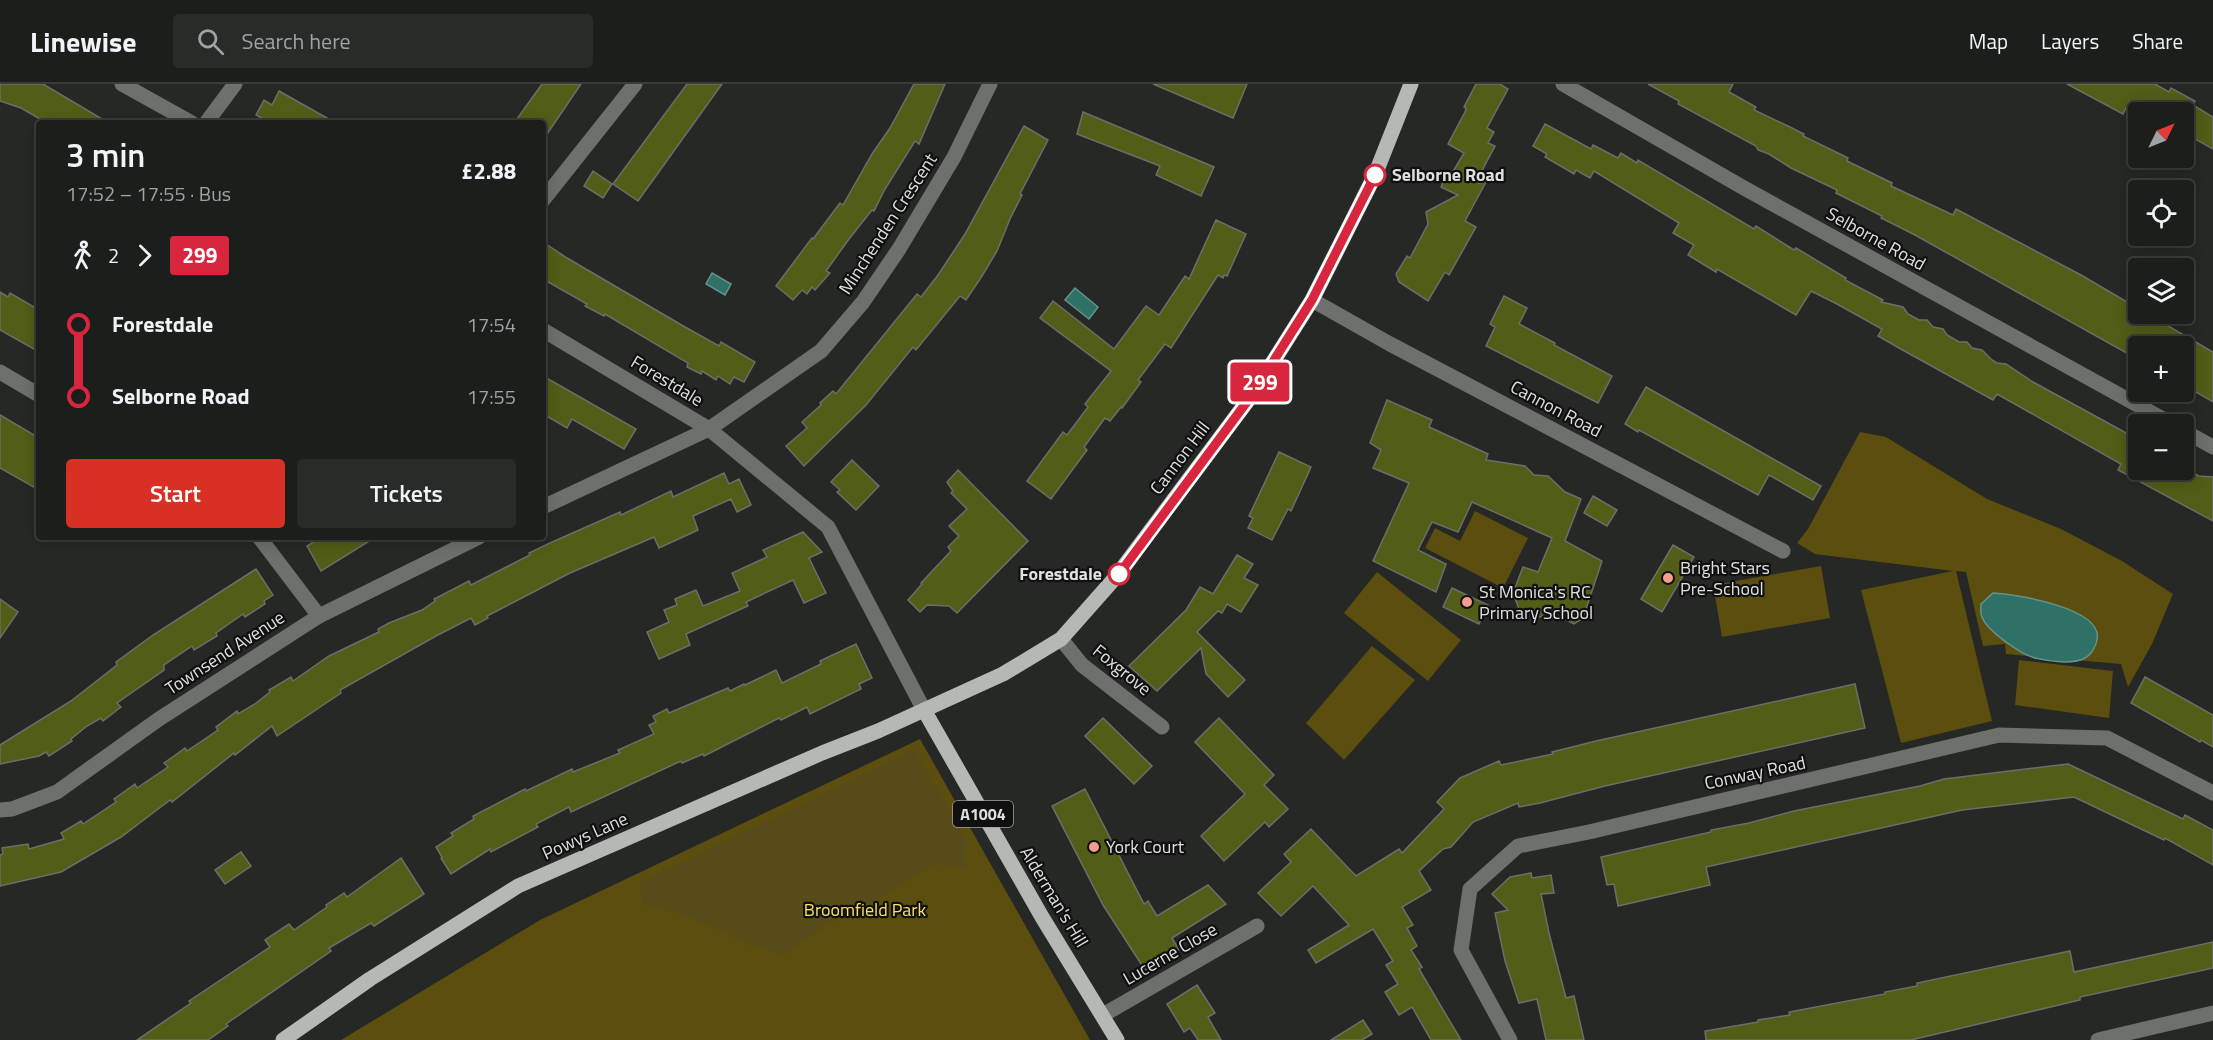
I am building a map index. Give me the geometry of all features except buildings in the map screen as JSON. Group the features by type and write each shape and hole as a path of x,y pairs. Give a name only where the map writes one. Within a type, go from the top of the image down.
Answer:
{"main road":[{"name":"Cannon Hill","path":"924,710 1003,674 1061,639 1115,578 1245,404 1312,300 1375,175 1411,84"},
{"name":"Alderman's Hill","path":"924,710 1042,916 1118,1040"},
{"name":"Powys Lane","path":"283,1040 370,979 518,886 924,710"}],"street":[{"path":"122,84 187,120"},
{"path":"208,120 235,84"},
{"path":"546,196 635,84"},
{"name":"Minchenden Crescent","path":"709,429 821,351 863,302 928,202 954,157 990,84"},
{"name":"Selborne Road","path":"1563,84 1744,188 2154,414"},
{"name":"Cannon Road","path":"1312,300 1390,344 1783,551"},
{"name":"Forestdale","path":"546,332 709,429 828,526 924,710"},
{"path":"0,372 36,393"},
{"path":"546,506 709,429"},
{"path":"2194,437 2213,447"},
{"path":"261,540 319,615"},
{"name":"Townsend Avenue","path":"0,810 12,810 57,792 159,719 319,615 473,540"},
{"name":"Foxgrove","path":"1061,639 1082,665 1162,727"},
{"name":"Conway Road","path":"1510,1040 1461,950 1470,889 1518,846 1589,832 1999,735 2107,738 2213,793"},
{"name":"Lucerne Close","path":"1103,1015 1257,926"},
{"path":"2098,1040 2213,1013"}],"green space":[{"path":"1860,432 1886,437 1987,499 2061,529 2122,561 2173,594 2152,644 2128,687 2121,664 2006,654 2005,644 1983,646 1966,572 1956,571 1992,721 1901,743 1861,590 1953,571 1815,554 1797,543 1808,529"},
{"path":"1475,511 1528,538 1503,588 1425,548 1435,528 1460,541"},
{"path":"1821,566 1830,618 1722,637 1713,585"},
{"path":"1377,572 1461,640 1428,681 1344,613"},
{"path":"1372,646 1415,680 1344,760 1306,723"},
{"path":"2019,660 2113,671 2109,718 2015,705"},
{"name":"Broomfield Park","path":"920,739 1090,1040 341,1040 540,920"}],"shaded area":[{"path":"913,750 942,796 965,839 965,868 933,864 882,896 829,923 783,954 746,943 691,917 643,904 640,883"}],"water":[{"path":"712,273 731,284 725,295 706,284"},
{"path":"1075,288 1098,307 1089,319 1065,300"},
{"path":"1993,593 2020,596 2073,611 2087,619 2095,629 2097,640 2094,648 2085,658 2067,662 2029,656 2006,642 1985,623 1981,604"}],"bus line":[{"name":"299","path":"1119,574 1252,395 1312,300 1375,175"}],"place":[{"name":"Selborne Road","path":"1375,175"},
{"name":"Forestdale","path":"1119,574"},
{"name":"Bright Stars Pre-School","path":"1668,578"},
{"name":"St Monica's RC Primary School","path":"1467,602"},
{"name":"York Court","path":"1094,847"}]}
